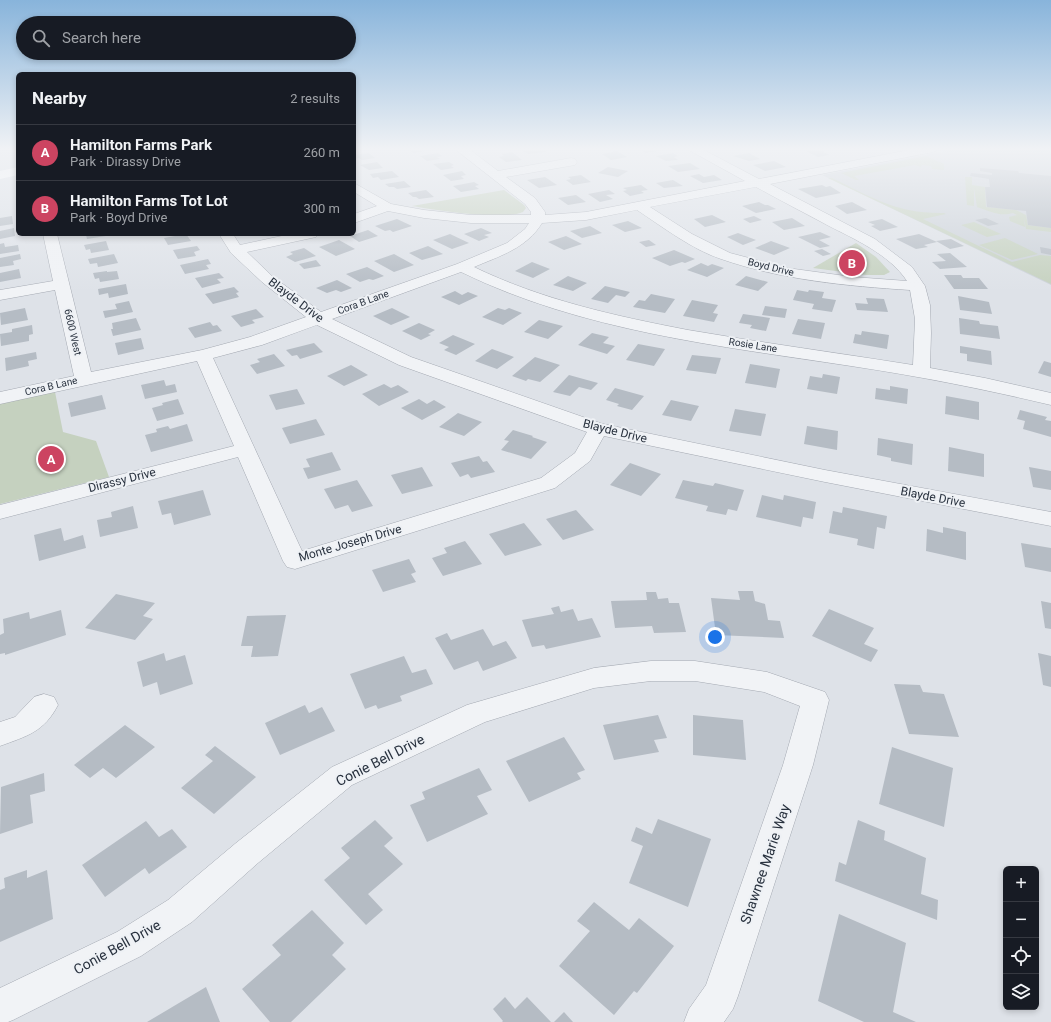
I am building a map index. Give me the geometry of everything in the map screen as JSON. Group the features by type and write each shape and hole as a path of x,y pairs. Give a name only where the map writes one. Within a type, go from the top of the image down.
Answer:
{"street":[{"path":"370,197 386,207 424,214 470,219 538,219 586,216 686,197"},
{"path":"525,197 530,201 538,212 538,219"},
{"path":"782,197 870,242 888,254 908,271 917,286 923,310 921,372"},
{"name":"Boyd Drive","path":"639,206 687,237 725,256 787,272 853,282 917,286"},
{"path":"356,218 386,207"},
{"name":"Cora B Lane","path":"0,398 203,355 256,341 462,267 512,246 530,232 538,219"},
{"name":"6600 West","path":"50,236 84,379"},
{"path":"231,242 291,236"},
{"name":"Blayde Drive","path":"231,242 267,279 318,319 405,361 598,429 825,476 1051,519"},
{"name":"Rosie Lane","path":"462,267 520,293 592,314 667,331 921,372 1011,388 1051,399"},
{"path":"0,295 62,284"},
{"name":"Monte Joseph Drive","path":"203,355 295,561 548,483 583,457 598,429"},
{"name":"Dirassy Drive","path":"0,512 245,449"},
{"name":"Conie Bell Drive","path":"0,1007 129,944 180,911 247,853 342,776 477,713 594,678 651,671 695,671 767,682 816,700"},
{"name":"Shawnee Marie Way","path":"702,1022 720,996 798,765 816,700"},
{"path":"0,734 25,725 44,705"}],"shaded area":[{"path":"867,197 1051,197 1051,285"}],"green space":[{"path":"466,197 513,197 526,208 523,212 513,214 485,215 412,206"},
{"path":"867,197 912,211 944,213 946,214 923,219 1012,262 1040,255 1051,256 1051,284"},
{"path":"966,197 974,197 974,206 967,205"},
{"path":"975,197 985,197 986,207 1016,210 1026,215 1028,225 1051,228 1051,232 1026,229 1024,218 1025,227 1010,221 1009,217 1017,215 1013,213 999,214 977,207"},
{"path":"974,222 1001,234 987,237 961,225"},
{"path":"1005,238 1038,254 1012,260 979,245"},
{"path":"856,243 876,257 890,272 884,275 866,275 813,268"},
{"path":"55,392 63,432 96,441 109,477 0,504 0,403"}],"building":[{"path":"413,197 434,197 419,199"},
{"path":"578,197 586,202 568,205 558,198"},
{"path":"592,197 609,197 613,199 600,202"},
{"path":"986,197 1051,197 1051,228 1028,225 1026,211 987,207"},
{"path":"759,202 776,209 756,213 742,206"},
{"path":"852,202 867,210 847,214 835,206"},
{"path":"712,215 726,222 705,227 694,219"},
{"path":"12,216 13,224 0,226 0,218"},
{"path":"754,216 762,220 750,223 743,219"},
{"path":"792,218 805,226 784,230 772,222"},
{"path":"986,218 999,224 988,226 975,220"},
{"path":"397,219 412,226 393,232 390,230 385,231 375,226"},
{"path":"882,219 898,227 880,231 871,226 875,225 868,222"},
{"path":"628,221 642,228 625,232 612,225"},
{"path":"590,226 602,233 582,238 570,231"},
{"path":"14,228 15,236 0,239 0,231"},
{"path":"481,228 492,233 484,235 489,237 479,241 464,234"},
{"path":"368,230 378,236 359,242 350,236 356,236 356,234"},
{"path":"820,232 831,237 819,240 830,246 820,248 798,237"},
{"path":"738,233 756,240 743,245 727,237"},
{"path":"450,234 469,243 452,249 433,240"},
{"path":"919,234 937,242 924,245 928,247 916,249 896,239"},
{"path":"86,236 106,236 87,239"},
{"path":"187,236 191,241 168,245 164,238"},
{"path":"566,236 582,244 564,250 548,242"},
{"path":"951,239 964,246 950,249 936,241"},
{"path":"339,240 355,249 336,256 319,247"},
{"path":"649,240 656,245 646,247 639,242"},
{"path":"106,241 109,250 91,253 90,249 86,250 84,245"},
{"path":"771,241 790,248 774,255 755,248"},
{"path":"4,243 5,247 18,245 19,251 0,254 0,244"},
{"path":"197,246 200,250 194,252 196,256 178,259 173,250"},
{"path":"428,246 443,254 422,260 409,253"},
{"path":"1040,247 1051,249 1051,255 1041,253"},
{"path":"304,248 316,256 295,262 286,257 293,254 290,252"},
{"path":"822,249 831,254 823,256 814,251"},
{"path":"674,250 695,259 670,266 652,258"},
{"path":"950,253 967,267 940,269 932,262 946,261 937,254"},
{"path":"20,254 21,259 13,261 14,265 0,267 0,258"},
{"path":"114,254 118,263 98,267 97,263 90,264 88,259"},
{"path":"394,254 414,265 394,272 374,261"},
{"path":"208,259 211,264 206,265 209,269 185,274 180,265"},
{"path":"316,260 321,266 304,269 299,264"},
{"path":"532,262 550,269 533,278 515,271"},
{"path":"701,263 708,266 712,264 724,268 707,277 687,270"},
{"path":"367,267 384,276 373,280 369,279 360,282 346,274"},
{"path":"19,269 21,278 0,282 0,273"},
{"path":"117,271 119,279 100,282 99,278 95,279 93,273"},
{"path":"219,273 224,278 217,279 221,283 202,288 195,278"},
{"path":"944,275 961,275 963,278 979,278 988,289 954,289"},
{"path":"568,276 587,283 573,291 553,285"},
{"path":"746,276 768,282 758,291 735,285"},
{"path":"337,280 352,288 341,292 336,290 327,293 316,288"},
{"path":"126,284 128,294 109,298 108,293 99,295 98,289"},
{"path":"605,286 630,292 625,297 616,295 608,303 591,299"},
{"path":"234,287 239,292 236,293 239,297 213,304 205,294"},
{"path":"797,290 824,292 822,298 836,300 832,312 812,309 814,304 793,300"},
{"path":"455,291 462,295 468,292 478,296 459,305 441,297"},
{"path":"651,294 675,299 665,313 633,307 639,300 645,301"},
{"path":"958,296 989,302 992,314 960,310"},
{"path":"866,298 884,299 888,312 857,310 855,303 868,304"},
{"path":"692,300 718,305 713,313 718,314 714,322 683,316"},
{"path":"129,301 133,312 105,318 103,311 117,309 115,304"},
{"path":"765,306 787,309 785,318 762,315"},
{"path":"25,308 28,320 1,325 0,313"},
{"path":"392,308 410,317 391,325 373,316"},
{"path":"498,308 505,310 509,308 522,313 503,325 482,317"},
{"path":"256,309 264,317 252,320 255,323 241,327 231,316"},
{"path":"743,314 770,318 766,331 750,328 752,325 739,323"},
{"path":"136,318 141,330 113,336 111,329 113,329 112,323"},
{"path":"959,318 979,321 980,324 998,326 1000,339 960,334"},
{"path":"798,319 825,323 821,339 792,334"},
{"path":"539,320 563,326 548,339 524,332"},
{"path":"210,322 213,326 217,325 222,331 195,338 188,328"},
{"path":"419,323 435,330 428,334 431,335 421,340 402,331"},
{"path":"32,325 33,334 29,335 29,341 1,346 0,334 12,332 12,329"},
{"path":"862,331 889,335 887,349 853,343 855,334 861,335"},
{"path":"592,333 609,337 603,343 615,346 607,354 578,345"},
{"path":"453,335 475,344 456,355 444,350 449,347 439,343"},
{"path":"141,338 144,349 118,355 115,343"},
{"path":"314,343 323,352 300,359 297,355 292,356 286,350"},
{"path":"638,344 665,349 654,366 626,360"},
{"path":"960,346 991,351 992,365 967,361 967,354 960,353"},
{"path":"492,349 514,357 497,369 475,361"},
{"path":"36,352 37,359 28,361 29,366 6,371 5,358"},
{"path":"274,354 285,366 257,374 250,365 260,362 257,359"},
{"path":"692,355 721,358 716,374 686,370"},
{"path":"535,357 560,365 540,382 528,379 526,381 512,376"},
{"path":"1044,361 1051,363 1051,377 1038,373"},
{"path":"750,364 780,369 776,388 745,383"},
{"path":"351,365 368,375 344,386 327,376"},
{"path":"823,374 840,377 837,394 807,389 810,376 822,378"},
{"path":"569,375 598,383 591,390 579,387 570,396 553,392"},
{"path":"164,380 166,386 175,384 177,392 145,399 141,385"},
{"path":"384,384 391,388 398,385 409,392 379,406 362,394"},
{"path":"890,386 908,389 907,404 875,399 876,388 890,390"},
{"path":"615,388 644,396 632,410 617,406 619,404 606,400"},
{"path":"297,389 305,404 276,410 269,395"},
{"path":"102,395 106,409 71,417 68,403"},
{"path":"946,396 979,402 979,420 945,414"},
{"path":"178,399 184,414 157,421 152,408 163,405 162,403"},
{"path":"419,399 427,404 434,400 446,407 422,420 401,408"},
{"path":"671,400 699,406 691,421 662,415"},
{"path":"735,409 766,414 761,436 729,431"},
{"path":"1020,410 1047,417 1045,420 1051,421 1051,437 1023,429 1025,421 1017,419"},
{"path":"458,413 482,422 464,436 439,427"},
{"path":"316,419 325,435 290,444 282,428"},
{"path":"187,424 193,441 151,452 145,435 157,432 156,429 168,426 170,429"},
{"path":"807,426 838,431 837,450 804,444"},
{"path":"513,430 547,442 531,459 501,450 509,441 504,440"},
{"path":"878,438 913,444 912,465 891,461 891,458 877,455"},
{"path":"949,447 984,454 984,477 948,471"},
{"path":"332,452 341,470 308,479 303,468 310,467 306,459"},
{"path":"479,456 483,462 487,461 495,472 471,478 468,474 460,477 451,463"},
{"path":"630,463 661,474 641,496 610,485"},
{"path":"422,467 433,486 402,494 391,475"},
{"path":"1029,467 1051,471 1051,490 1033,487"},
{"path":"357,480 373,506 352,512 348,505 335,509 324,489"},
{"path":"683,480 713,486 715,483 744,490 737,511 728,509 726,515 706,511 708,506 675,498"},
{"path":"203,490 211,515 174,525 171,513 162,515 158,501"},
{"path":"762,495 783,500 784,495 816,502 813,519 803,517 801,527 756,517"},
{"path":"133,506 138,528 100,537 97,520 112,517 111,512"},
{"path":"843,507 887,516 885,529 877,527 874,549 857,545 858,539 829,533 833,511 842,513"},
{"path":"576,510 594,530 563,540 546,519"},
{"path":"524,523 542,545 505,556 489,534"},
{"path":"943,527 966,532 966,560 926,551 927,529 943,533"},
{"path":"61,528 64,541 83,535 86,548 39,561 34,535"},
{"path":"465,541 482,564 443,576 432,558 447,553 444,548"},
{"path":"1021,543 1051,548 1051,572 1025,567"},
{"path":"409,559 416,572 411,574 416,582 383,592 372,570"},
{"path":"738,591 753,591 755,601 765,604 768,620 780,621 784,638 716,635 711,598 740,600"},
{"path":"646,592 656,592 658,599 668,598 669,603 679,603 686,632 654,633 652,626 615,628 611,601 647,600"},
{"path":"116,594 155,603 143,616 153,619 135,640 85,628"},
{"path":"1041,601 1051,603 1051,629 1045,628"},
{"path":"559,606 561,612 573,609 578,621 592,618 601,637 546,649 544,645 532,647 522,620 554,614 551,608"},
{"path":"829,609 874,628 864,644 878,650 871,662 812,636"},
{"path":"61,610 66,635 5,655 5,653 0,654 0,635 4,633 3,619 29,612 30,619"},
{"path":"286,615 278,656 251,657 253,646 241,646 247,616"},
{"path":"483,629 493,646 506,641 517,658 483,671 478,661 454,670 435,638 447,633 451,640"},
{"path":"164,653 166,661 185,655 193,684 160,695 157,682 143,687 137,662"},
{"path":"1038,653 1051,656 1051,687 1043,685"},
{"path":"404,656 412,673 426,669 433,684 400,696 402,701 378,709 376,705 365,709 350,674"},
{"path":"894,684 920,685 923,692 944,694 959,737 909,734"},
{"path":"305,705 309,713 322,707 335,731 280,755 265,723"},
{"path":"658,715 667,738 654,740 659,752 614,760 603,725"},
{"path":"693,715 743,720 746,760 693,755"},
{"path":"125,725 155,747 116,778 103,768 90,778 74,765"},
{"path":"564,737 585,770 577,773 581,779 529,802 506,761"},
{"path":"215,746 256,777 214,814 181,788 213,761 205,755"},
{"path":"892,747 953,768 944,827 879,804"},
{"path":"479,768 492,790 477,796 488,814 427,842 410,805 425,799 422,792"},
{"path":"44,773 45,791 30,795 33,823 0,834 1,787"},
{"path":"658,819 711,839 688,907 629,883 643,846 631,841 636,827 652,834"},
{"path":"375,820 393,838 384,846 403,864 368,894 383,910 366,925 324,880 350,858 341,848"},
{"path":"858,820 885,831 884,840 926,858 921,894 938,900 937,920 835,881 839,862 846,865"},
{"path":"146,821 159,837 172,829 187,847 149,874 145,868 105,897 82,865"},
{"path":"27,870 27,878 47,870 53,919 0,942 0,890 5,888 4,878"},
{"path":"594,902 629,930 639,918 674,946 637,993 634,991 614,1015 559,966 590,931 577,921"},
{"path":"312,910 344,943 332,955 346,969 291,1022 270,1022 242,989 281,955 272,945"},
{"path":"839,914 906,943 893,1012 916,1022 864,1022 818,1001"},
{"path":"206,987 220,1022 147,1022"},
{"path":"505,997 515,1009 527,997 551,1022 502,1022 503,1021 493,1009"},
{"path":"564,1012 573,1022 554,1022"}],"place":[{"name":"Hamilton Farms Tot Lot","path":"852,263"},
{"name":"Hamilton Farms Park","path":"51,459"}]}
